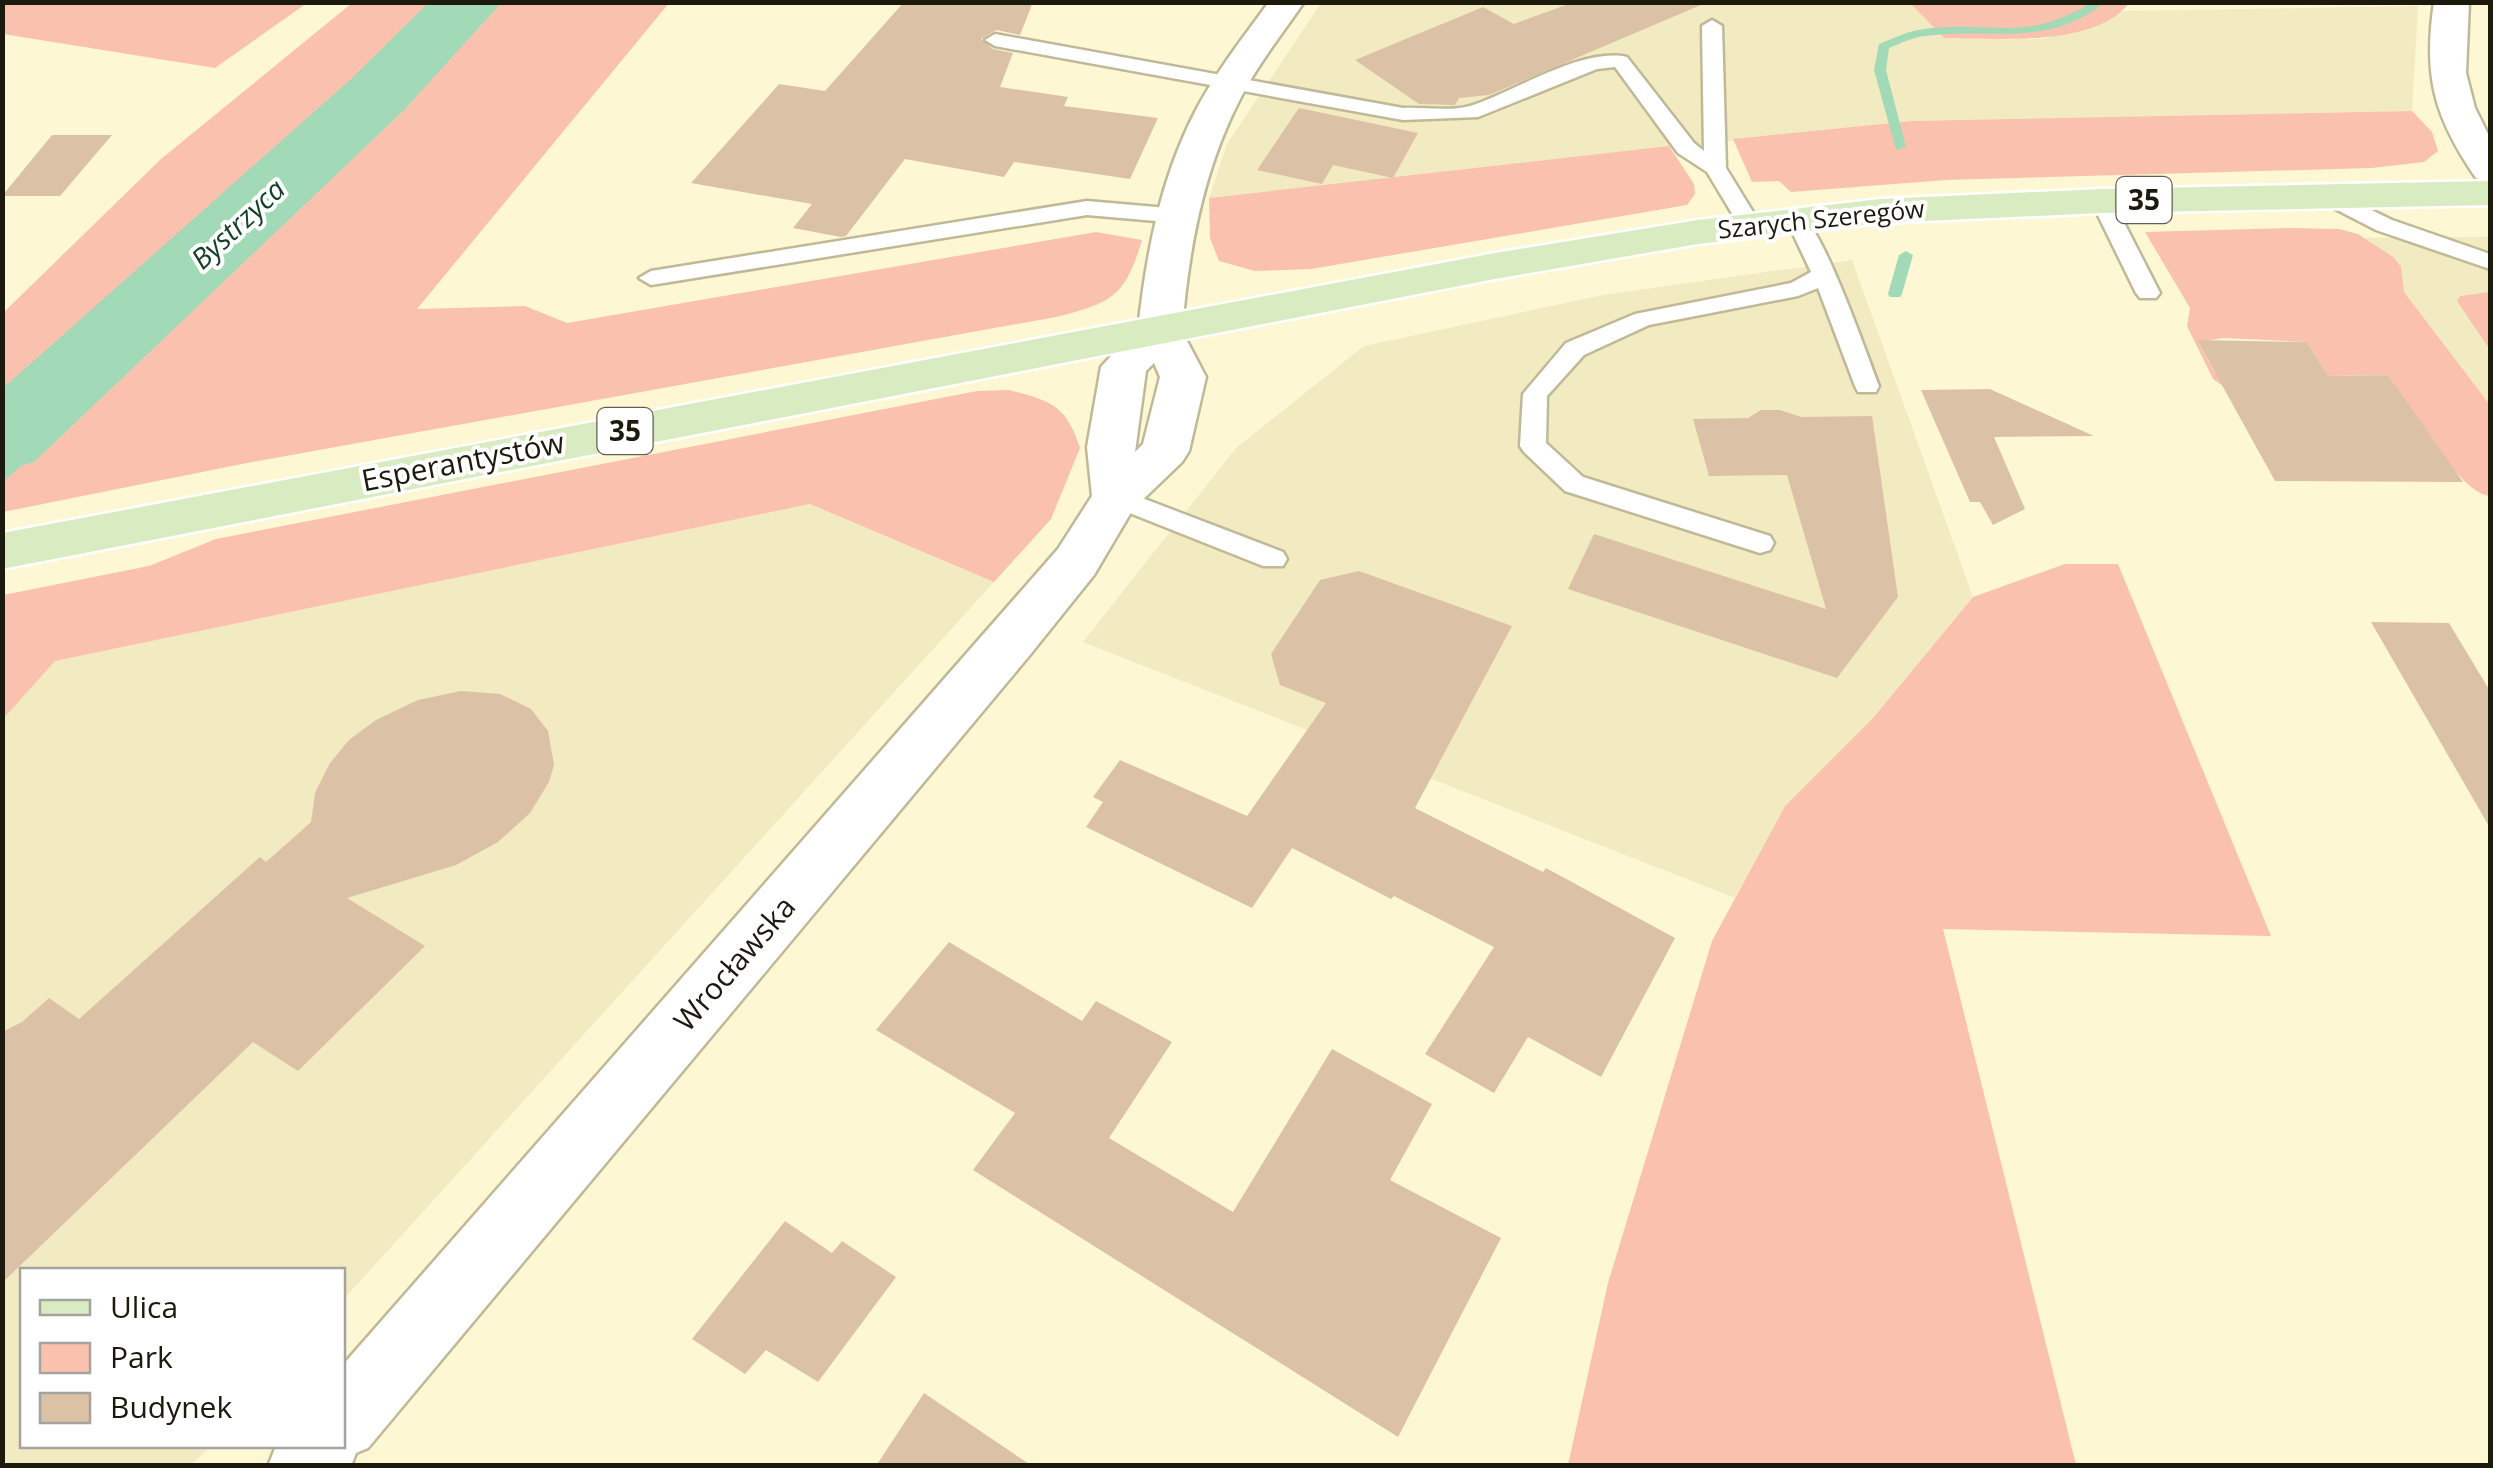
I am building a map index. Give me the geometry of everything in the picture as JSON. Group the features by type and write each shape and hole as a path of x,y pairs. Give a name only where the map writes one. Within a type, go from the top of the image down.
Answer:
{"main road":[{"name":"Szarych Szeregów","path":"1160,330 1495,266 1797,219 2102,200 2490,193"},
{"name":"Esperantystów","path":"2,552 1160,330"}],"street":[{"path":"1160,330 1163,297 1193,159 1228,86 1288,2"},
{"path":"2490,21 2450,12 2446,86 2463,128 2490,170"},
{"name":"Wrocławska","path":"345,1418 1010,642 1076,562 1116,497 1165,451 1183,377 1160,330"}],"lane":[{"path":"1712,26 1715,168"},
{"path":"996,40 1228,86 1403,114 1472,112 1594,63 1620,62 1686,148 1715,168 1750,224"},
{"path":"2328,196 2384,226 2490,262"},
{"path":"2102,200 2148,293"},
{"path":"651,278 1086,208 1179,216"},
{"path":"1797,219 1824,274 1867,386"},
{"path":"1760,542 1574,484 1533,446 1535,394 1574,349 1643,319 1798,289 1824,274"},
{"path":"1116,497 1272,559"}],"shaded area":[{"path":"1321,3 1910,3 1944,38 2042,39 2087,27 2122,11 2418,6 2412,111 1912,121 1209,198 1227,144"},
{"path":"2490,237 2490,481 2308,238"},
{"path":"1852,260 1973,597 1873,718 1785,806 1735,898 1083,642 1236,448 1364,346 1603,295"},
{"path":"27,373 105,390 3,482 3,394"},
{"path":"810,504 994,582 345,1298 345,1268 20,1268 20,1448 208,1448 192,1465 3,1466 3,719 54,661"}],"green space":[{"path":"2,3 307,3 215,68 3,34"},
{"path":"352,3 669,3 417,309 525,306 567,323 1096,232 1142,240 1129,274 1114,295 1091,307 1056,317 247,463 3,512 3,313 161,159"},
{"path":"1910,3 2129,3 2113,17 2069,34 1990,39 1944,38"},
{"path":"2412,111 2432,132 2438,151 2424,162 2372,168 1946,180 1791,192 1779,181 1752,182 1733,139 1912,121"},
{"path":"1669,146 1694,184 1695,194 1687,205 1311,269 1255,271 1219,261 1210,238 1209,198"},
{"path":"2339,229 2358,234 2393,257 2401,267 2404,292 2490,405 2490,496 2477,491 2449,464 2388,375 2328,376 2307,342 2223,338 2198,342 2215,373 2238,374 2223,386 2213,379 2187,326 2190,308 2145,232"},
{"path":"2490,292 2490,350 2457,301 2460,296"},
{"path":"1009,390 1055,407 1069,422 1080,448 1051,519 994,582 810,504 55,661 3,719 3,595 149,566 216,539 977,391"},
{"path":"2065,564 2118,564 2271,936 1943,929 2076,1465 1568,1465 1608,1283 1712,941 1785,806 1873,718 1973,597"}],"building":[{"path":"904,2 1033,2 1020,35 996,30 981,39 993,49 1013,53 1000,87 1068,97 1064,106 1158,118 1130,179 1014,162 1004,177 905,159 846,236 841,237 793,228 812,204 691,183 779,84 825,91"},
{"path":"1574,2 1708,2 1489,95 1459,98 1455,105 1419,104 1355,60 1483,7 1514,24"},
{"path":"1299,108 1418,133 1393,178 1333,165 1322,184 1257,170"},
{"path":"52,135 112,135 60,196 2,196"},
{"path":"2197,340 2307,342 2328,376 2388,375 2463,482 2275,481"},
{"path":"1990,389 2094,436 1994,437 2025,509 1993,525 1980,502 1970,502 1921,390"},
{"path":"1761,410 1780,410 1801,417 1872,416 1898,597 1837,678 1568,589 1594,534 1826,609 1787,475 1709,476 1693,419 1748,418"},
{"path":"1359,571 1512,626 1415,808 1543,872 1546,868 1675,938 1601,1077 1528,1037 1494,1093 1425,1054 1494,947 1394,896 1391,899 1292,848 1252,908 1086,827 1103,802 1093,797 1120,760 1247,816 1326,703 1280,685 1271,654 1320,580"},
{"path":"2371,622 2449,623 2490,691 2490,828"},
{"path":"461,691 500,694 531,709 548,731 554,765 549,782 530,813 498,842 456,865 347,898 425,946 298,1071 253,1042 2,1283 2,1032 22,1022 49,998 79,1019 260,857 266,862 311,822 315,793 330,763 349,740 376,720 418,700"},
{"path":"949,942 1082,1021 1096,1001 1172,1042 1109,1138 1233,1212 1332,1049 1432,1104 1390,1180 1501,1238 1398,1437 973,1170 1015,1113 876,1030"},
{"path":"785,1221 832,1253 842,1241 896,1277 818,1382 766,1350 745,1374 692,1339"},
{"path":"924,1393 1032,1466 876,1466"}],"waterway":[{"name":"Bystrzyca","path":"2,440 378,94 468,2"},
{"path":"1900,147 1880,70 1883,46 1927,32 2016,32 2056,26 2100,2"},
{"path":"1895,294 1906,255"}]}
